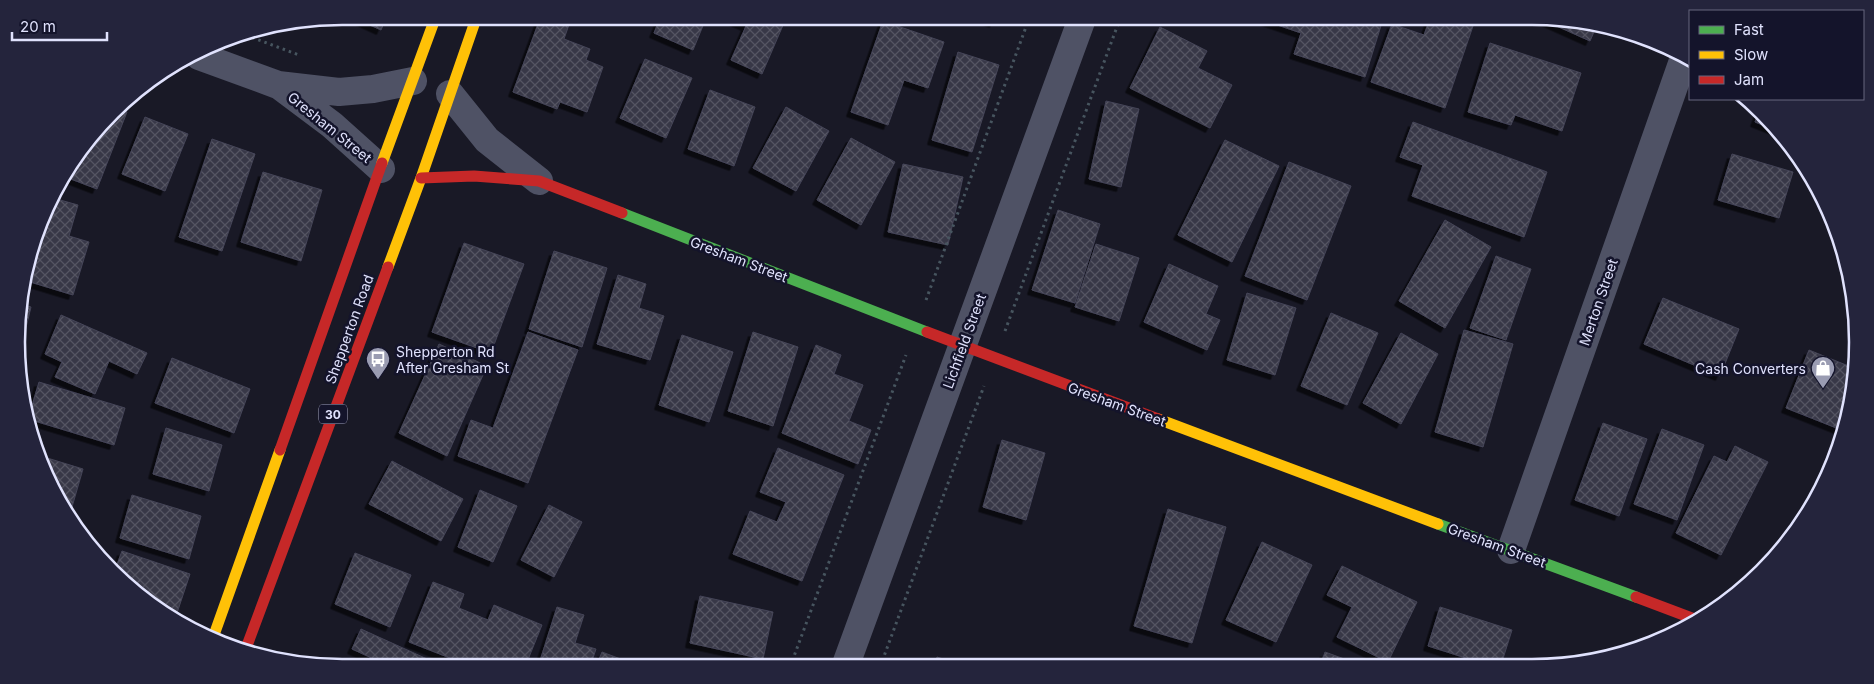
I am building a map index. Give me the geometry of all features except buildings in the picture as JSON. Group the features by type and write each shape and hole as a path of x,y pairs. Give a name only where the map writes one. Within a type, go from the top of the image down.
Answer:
{"main road":[{"name":"Shepperton Road","path":"215,632 433,25"},
{"name":"Shepperton Road","path":"247,644 420,178 474,25"},
{"name":"Gresham Street","path":"420,178 474,176 539,181 962,346 1690,617"}],"street":[{"name":"Lichfield Street","path":"848,659 1080,25"},
{"name":"Gresham Street","path":"203,58 278,86 332,125 381,169"},
{"name":"Merton Street","path":"1511,550 1682,63"},
{"name":"Gresham Street","path":"278,86 340,92 373,89 413,81"},
{"name":"Gresham Street","path":"450,94 487,140 539,181"}],"path":[{"path":"793,659 1027,25"},
{"path":"253,38 302,56"}],"traffic: fast":[{"path":"622,213 927,332"},
{"path":"1438,524 1636,597"}],"traffic: slow":[{"path":"382,163 433,25"},
{"path":"388,267 474,25"},
{"path":"1158,419 1438,524"},
{"path":"215,632 280,450"}],"traffic: jam":[{"path":"280,450 382,163"},
{"path":"421,178 474,176 539,181 622,213"},
{"path":"248,644 388,267"},
{"path":"927,332 1158,419"},
{"path":"1636,597 1690,617"}],"place":[{"name":"Shepperton Rd After Gresham St","path":"378,380"},
{"name":"Cash Converters","path":"1823,389"}]}
